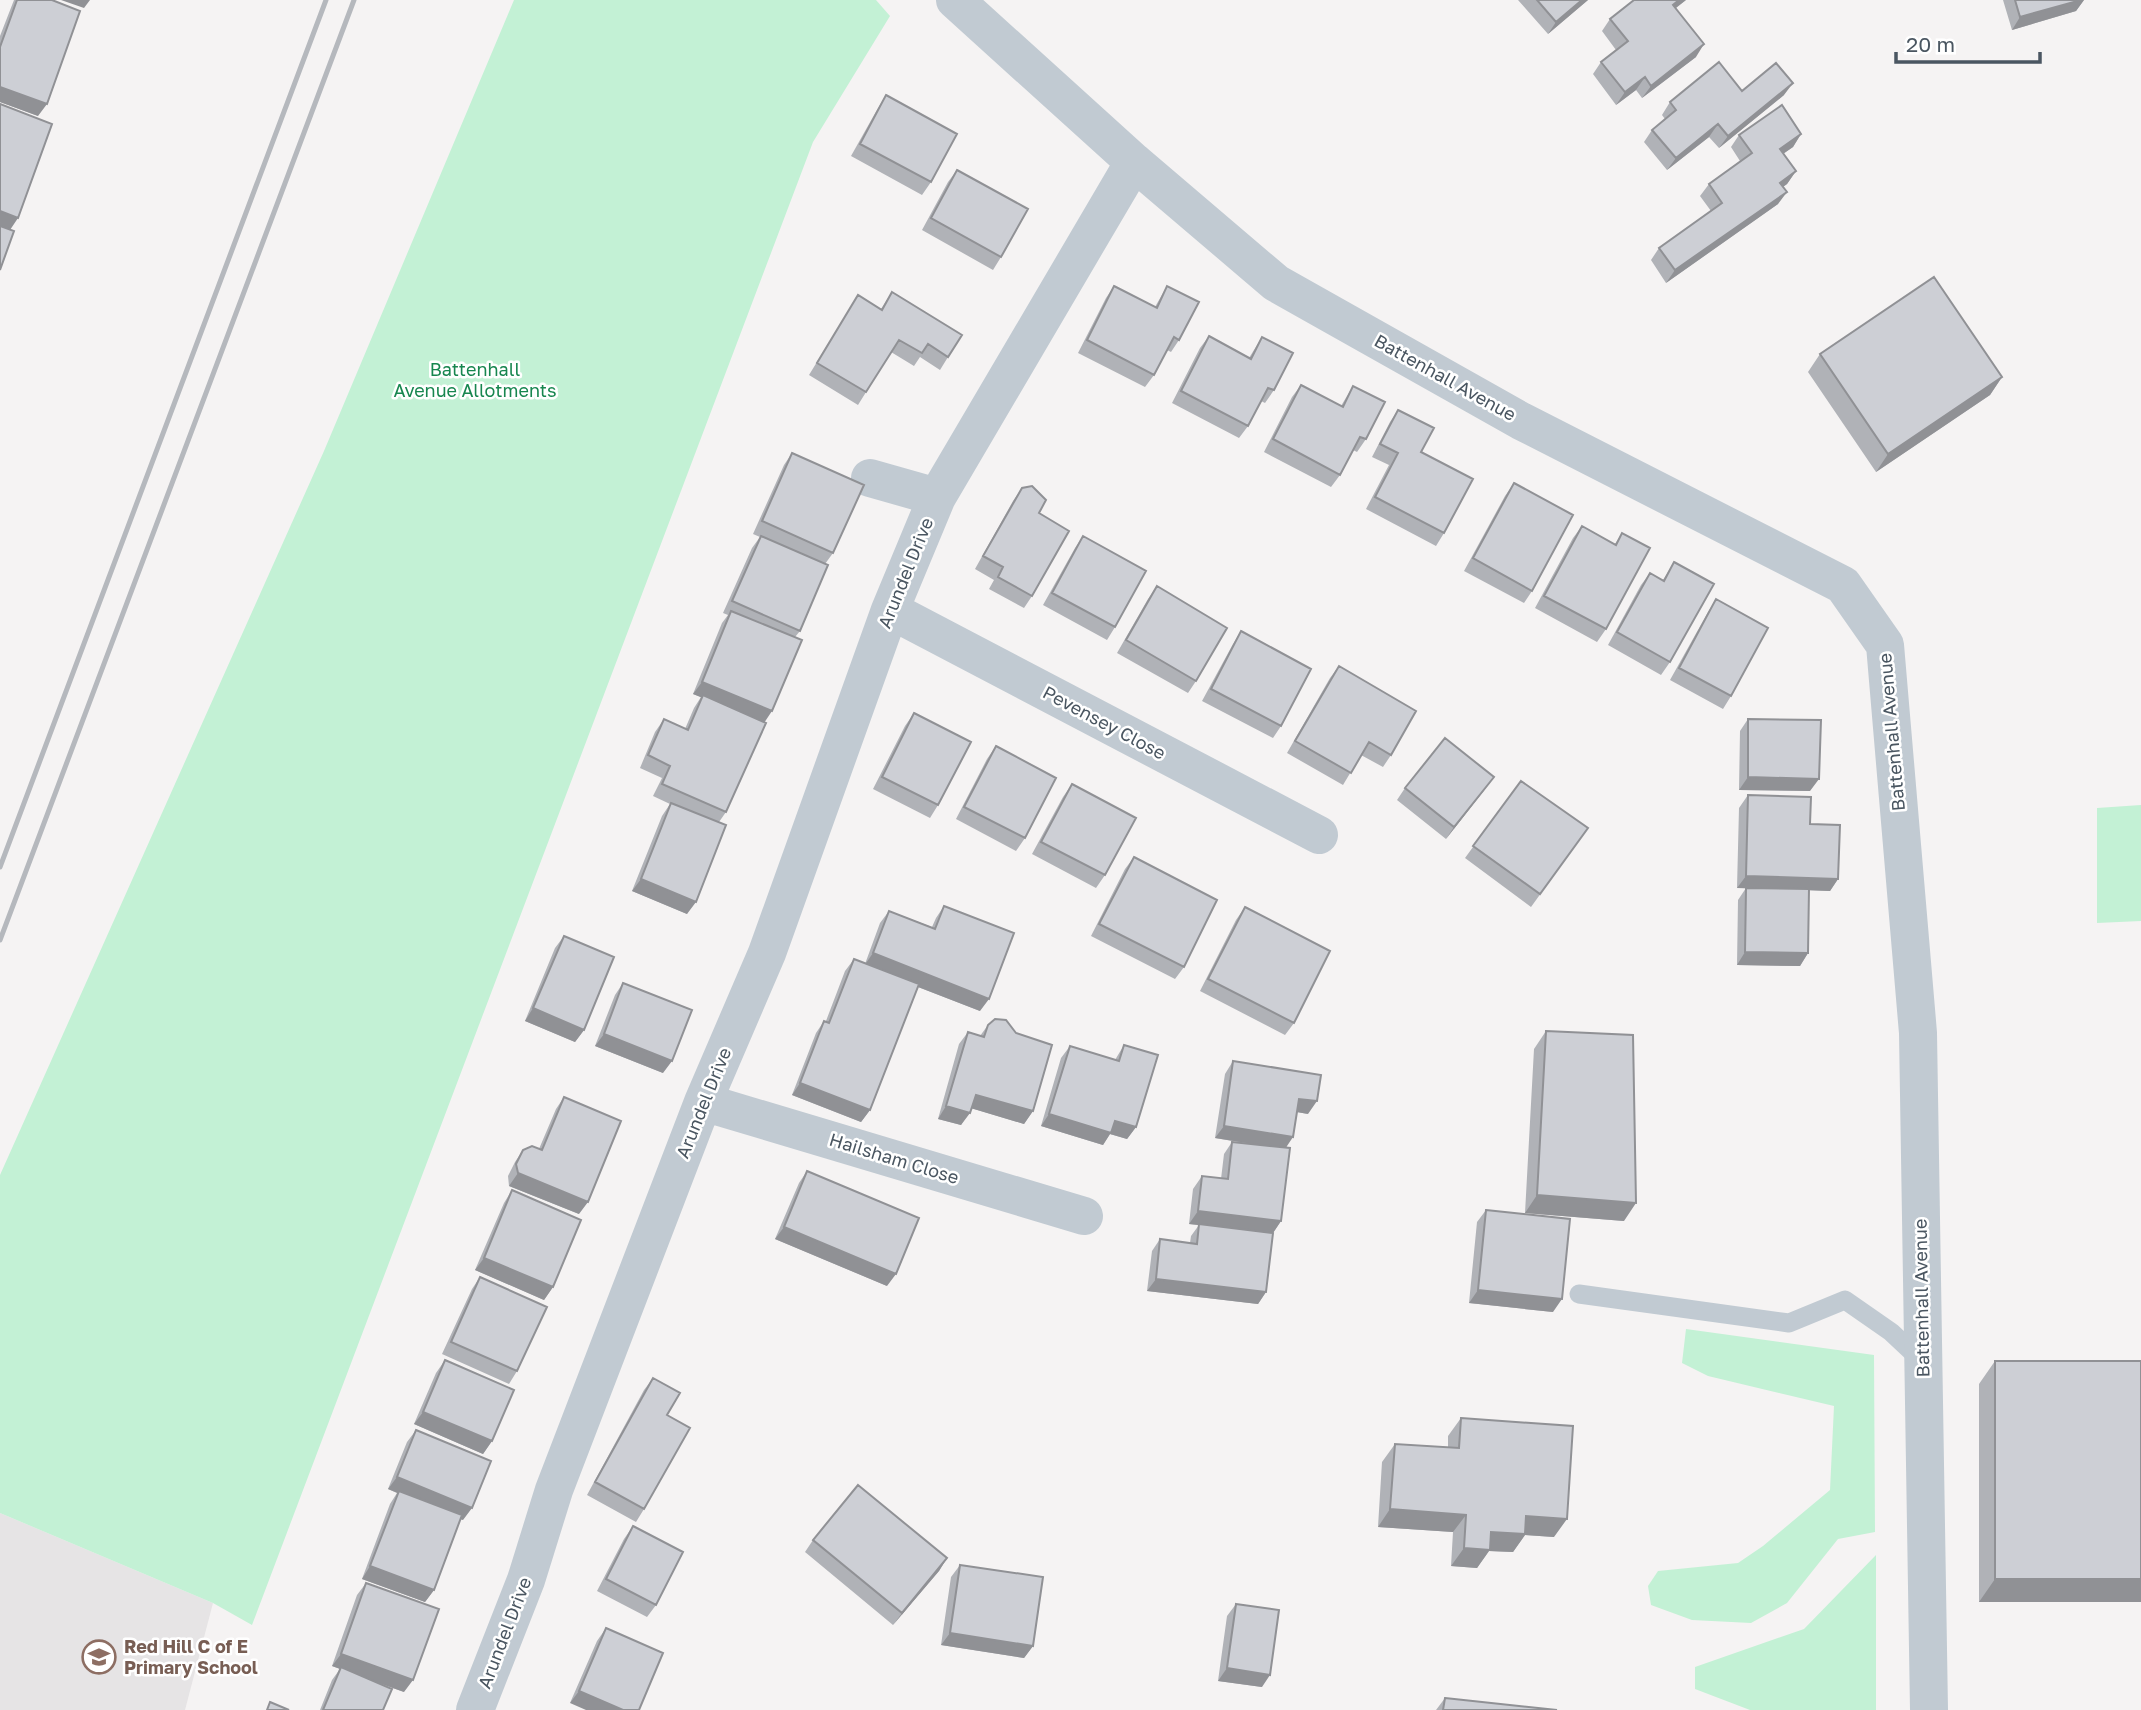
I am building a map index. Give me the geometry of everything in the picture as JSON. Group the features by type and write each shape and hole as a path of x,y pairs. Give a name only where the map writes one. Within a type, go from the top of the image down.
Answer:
{"street":[{"name":"Battenhall Avenue","path":"955,0 1134,162 1276,283 1521,421 1843,585 1885,645 1917,1033 1929,1710"},
{"name":"Arundel Drive","path":"475,1710 526,1580 554,1490 703,1102 767,953 890,610 937,498 1134,162"},
{"name":"Arundel Drive","path":"870,478 937,498"},
{"name":"Pevensey Close","path":"890,610 1319,835"},
{"name":"Hailsham Close","path":"703,1102 1084,1216"}],"lane":[{"path":"1579,1294 1789,1323 1845,1300 1891,1332 1924,1363"}],"shaded area":[{"name":"Red Hill C of E Primary School","path":"0,1513 213,1603 185,1710 0,1710"}],"green space":[{"name":"Battenhall Avenue Allotments","path":"514,0 876,0 890,16 813,142 252,1625 213,1603 0,1513 0,1175 324,451"},
{"path":"2141,805 2141,921 2097,923 2097,808"},
{"path":"1686,1329 1874,1355 1875,1532 1838,1539 1787,1603 1751,1623 1692,1620 1651,1605 1648,1586 1658,1571 1738,1563 1763,1546 1830,1490 1834,1406 1708,1376 1682,1363"},
{"path":"1876,1555 1876,1710 1750,1710 1695,1689 1695,1667 1804,1629"}],"building":[{"path":"17,0 52,0 80,11 47,104 0,87 0,47"},
{"path":"1537,0 1582,0 1556,22"},
{"path":"1634,0 1679,0 1673,5 1704,44 1651,86 1645,77 1625,92 1601,62 1628,41 1610,19"},
{"path":"2015,0 2081,0 2020,17"},
{"path":"1719,62 1742,91 1776,63 1793,83 1728,136 1718,124 1676,158 1652,130 1676,110 1670,102"},
{"path":"886,95 957,134 931,182 860,144"},
{"path":"0,104 52,124 18,218 0,211"},
{"path":"1782,105 1801,134 1780,149 1796,171 1780,183 1787,192 1675,270 1659,248 1722,203 1709,184 1752,153 1739,135"},
{"path":"957,170 1028,209 1001,257 931,218"},
{"path":"0,226 14,231 0,270"},
{"path":"1934,277 2002,377 1888,454 1820,354"},
{"path":"1114,286 1157,308 1167,286 1199,302 1179,340 1174,337 1154,375 1087,340"},
{"path":"892,292 962,335 948,357 928,344 922,353 899,340 866,392 817,363 858,295 882,310"},
{"path":"1209,336 1251,359 1262,337 1293,353 1274,390 1268,388 1248,426 1181,391"},
{"path":"1301,385 1343,407 1353,386 1385,402 1366,439 1360,437 1340,475 1273,439"},
{"path":"1398,410 1434,428 1421,452 1473,479 1444,533 1375,497 1398,453 1380,444"},
{"path":"792,453 864,485 833,553 762,521"},
{"path":"1514,483 1573,515 1532,591 1473,558"},
{"path":"1032,486 1046,500 1039,513 1069,531 1032,596 998,577 1003,567 983,556 1022,488"},
{"path":"1582,526 1616,545 1622,533 1650,548 1606,629 1544,596"},
{"path":"761,536 828,565 800,631 732,601"},
{"path":"1083,536 1146,571 1115,627 1052,593"},
{"path":"1674,562 1714,584 1670,662 1617,632 1650,573 1664,581"},
{"path":"1157,586 1227,628 1196,681 1126,640"},
{"path":"1716,599 1768,628 1731,696 1679,668"},
{"path":"731,611 802,640 772,711 702,682"},
{"path":"1241,631 1311,669 1281,726 1211,689"},
{"path":"1339,666 1416,711 1391,755 1369,742 1351,773 1295,741"},
{"path":"703,695 766,723 726,812 662,784 670,766 648,755 664,719 688,730"},
{"path":"914,713 971,742 938,805 882,777"},
{"path":"1748,719 1821,720 1819,779 1748,777"},
{"path":"1445,738 1494,777 1454,827 1405,788"},
{"path":"996,746 1056,778 1025,838 964,807"},
{"path":"1521,781 1588,828 1540,894 1473,846"},
{"path":"1072,784 1136,818 1105,875 1041,842"},
{"path":"1748,795 1811,797 1810,824 1840,825 1838,879 1746,876"},
{"path":"671,803 726,825 696,902 641,879"},
{"path":"1134,857 1217,900 1184,967 1099,924"},
{"path":"1746,888 1809,889 1808,953 1745,952"},
{"path":"944,906 1014,933 989,999 873,953 889,911 935,929"},
{"path":"1245,907 1330,951 1294,1023 1208,979"},
{"path":"564,936 614,957 584,1030 533,1008"},
{"path":"854,959 919,984 870,1110 800,1083 824,1021 829,1023"},
{"path":"623,983 692,1010 672,1061 604,1034"},
{"path":"995,1019 1006,1020 1016,1033 1052,1045 1033,1111 976,1095 970,1113 946,1106 968,1032 984,1037 988,1025"},
{"path":"1546,1031 1633,1035 1636,1203 1537,1195"},
{"path":"1124,1045 1158,1055 1136,1127 1115,1121 1111,1133 1049,1114 1070,1046 1119,1061"},
{"path":"1233,1061 1321,1075 1317,1101 1299,1099 1293,1137 1224,1126"},
{"path":"564,1097 621,1121 588,1202 518,1173 516,1164 523,1150 532,1146 542,1150"},
{"path":"1232,1142 1290,1148 1281,1221 1198,1211 1202,1176 1228,1179"},
{"path":"807,1171 919,1218 896,1274 784,1227"},
{"path":"512,1190 581,1220 553,1287 484,1258"},
{"path":"1486,1210 1570,1219 1562,1299 1478,1290"},
{"path":"1199,1224 1273,1233 1266,1292 1156,1279 1160,1239 1197,1244"},
{"path":"480,1277 547,1307 517,1371 451,1342"},
{"path":"445,1360 514,1390 492,1441 423,1412"},
{"path":"1995,1361 2141,1361 2141,1579 1995,1579"},
{"path":"653,1378 680,1393 667,1415 690,1428 644,1509 595,1482"},
{"path":"1461,1418 1573,1426 1567,1519 1526,1516 1525,1534 1491,1532 1490,1550 1464,1548 1466,1515 1390,1509 1395,1444 1459,1448"},
{"path":"416,1430 491,1461 472,1508 397,1477"},
{"path":"858,1485 947,1558 902,1613 813,1540"},
{"path":"399,1491 462,1515 434,1590 370,1566"},
{"path":"633,1526 683,1552 656,1605 606,1579"},
{"path":"960,1565 1043,1577 1033,1646 950,1633"},
{"path":"366,1583 439,1609 413,1680 341,1654"},
{"path":"1236,1604 1279,1610 1270,1675 1227,1668"},
{"path":"606,1628 663,1653 639,1710 623,1710 579,1691"},
{"path":"341,1667 392,1689 383,1710 323,1710"},
{"path":"1445,1698 1557,1710 1443,1710"},
{"path":"270,1702 289,1710 267,1710"}],"railway":[{"path":"0,867 326,0"},
{"path":"0,940 354,0"}],"place":[{"name":"Red Hill C of E Primary School","path":"99,1657"}]}
